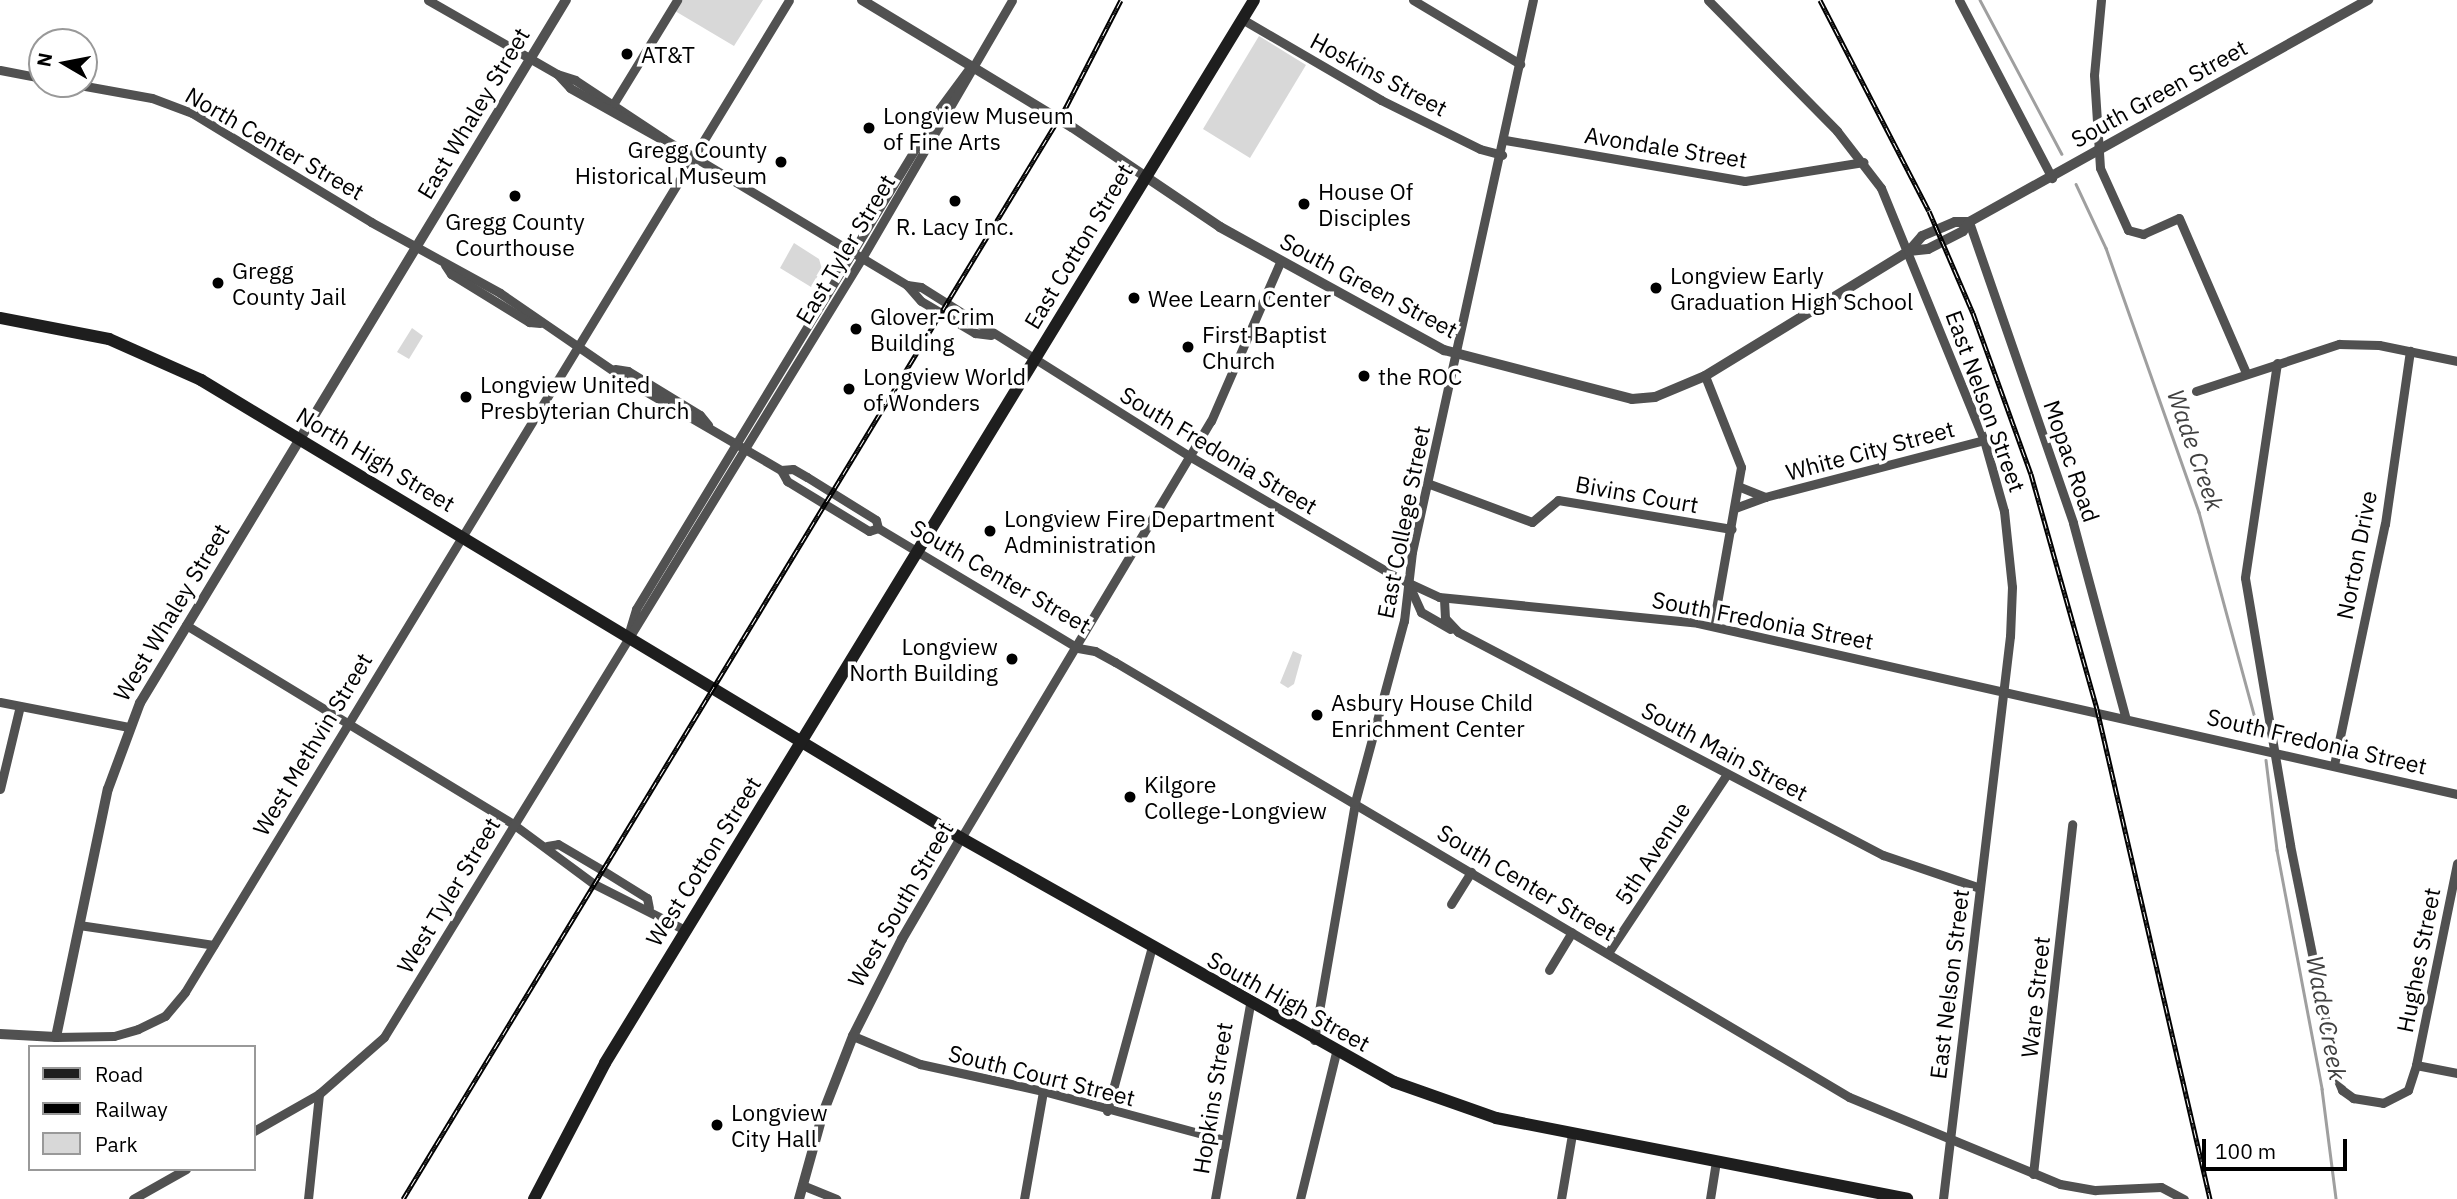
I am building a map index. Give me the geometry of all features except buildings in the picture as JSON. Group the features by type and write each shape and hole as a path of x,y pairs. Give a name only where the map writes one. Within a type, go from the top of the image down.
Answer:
{"main road":[{"name":"East Cotton Street","path":"919,551 1254,0"},
{"name":"North High Street","path":"0,318 69,329 149,353 301,438 710,685"},
{"name":"West Cotton Street","path":"534,1199 587,1092 919,551"},
{"name":"South High Street","path":"710,685 961,838 1250,1004 1336,1052 1441,1101 1572,1134 1861,1195 1907,1199"}],"street":[{"path":"428,0 557,74 575,80 614,103 664,139 907,285"},
{"name":"East Whaley Street","path":"416,248 566,0"},
{"path":"614,103 677,0"},
{"name":"West Methvin Street","path":"0,1034 114,1036 156,1021 178,1001 789,0"},
{"name":"South Green Street","path":"862,0 1056,117 1143,179 1280,262 1458,356 1632,399 1655,397 1705,376 1909,251 1922,236 1955,222 1969,222 2368,0"},
{"name":"East Tyler Street","path":"747,448 961,93 972,67 1012,0"},
{"path":"1413,0 1520,64"},
{"name":"East College Street","path":"1314,1040 1355,803 1402,629 1427,483 1458,356 1533,0"},
{"name":"East Nelson Street","path":"1708,0 1863,162 1886,198 1984,440 2004,511 2011,566 2012,608 1942,1199"},
{"path":"1959,0 2052,177"},
{"path":"2101,0 2094,75 2100,168 2128,230 2143,234 2179,218 2246,373"},
{"name":"Hoskins Street","path":"1242,19 1381,100 1479,149 1502,155"},
{"name":"East Tyler Street","path":"737,442 952,88 972,67"},
{"path":"0,70 28,75"},
{"path":"557,74 570,88 645,133 664,139"},
{"name":"North Center Street","path":"98,88 152,98 192,113 445,265 450,274 529,322 540,323 614,368 628,371 700,415 708,425 781,470 787,481 825,504"},
{"name":"Avondale Street","path":"1505,140 1745,181 1863,162"},
{"name":"Mopac Road","path":"1969,222 2073,523 2125,716"},
{"name":"West Whaley Street","path":"56,1037 108,789 129,727 186,625 416,248"},
{"name":"West South Street","path":"799,1199 827,1101 853,1036 902,939 1191,457 1218,407 1280,262"},
{"name":"South Fredonia Street","path":"907,285 914,297 975,332 992,336"},
{"name":"South Fredonia Street","path":"907,285 921,287 992,336 1191,457 1408,583 1444,599 1713,626 2125,716 2457,794"},
{"path":"2196,391 2277,363 2348,343 2410,351 2457,361"},
{"name":"Norton Drive","path":"2334,765 2385,524 2410,351"},
{"path":"2276,752 2245,564 2277,363"},
{"path":"1705,376 1739,457 1732,529 1713,626"},
{"name":"White City Street","path":"1735,508 1765,497 1984,440"},
{"name":"West Tyler Street","path":"628,634 636,610 737,442"},
{"name":"West Tyler Street","path":"256,1130 319,1094 384,1037 628,634 646,615 747,448"},
{"name":"North Center Street","path":"781,470 793,469 832,492"},
{"name":"Bivins Court","path":"1427,483 1528,521 1539,520 1558,500 1732,529"},
{"name":"White City Street","path":"1738,486 1765,497"},
{"name":"South Center Street","path":"832,492 876,520 878,528 1078,649 1096,650 1849,1097 1950,1142 2077,1188 2156,1186 2183,1198"},
{"name":"South Center Street","path":"825,504 869,531 878,528"},
{"name":"South Main Street","path":"1408,583 1421,612 1458,632 1883,855 1980,888"},
{"path":"1444,599 1445,618 1458,632"},
{"path":"186,625 547,846 558,844 602,870 647,898 649,908"},
{"path":"0,702 129,727"},
{"path":"0,789 20,706"},
{"name":"Hughes Street","path":"2276,752 2328,1037 2344,1093 2365,1101 2388,1103 2408,1090 2416,1065 2457,863"},
{"name":"5th Avenue","path":"1608,953 1727,774"},
{"name":"Ware Street","path":"2033,1174 2072,824"},
{"path":"547,846 549,855 594,884 640,910 649,908 685,930"},
{"path":"1451,904 1471,872"},
{"path":"79,925 214,945"},
{"path":"1549,970 1572,932"},
{"path":"1107,1111 1152,947"},
{"name":"Hopkins Street","path":"1215,1199 1250,1004"},
{"name":"South Court Street","path":"853,1036 920,1064 1043,1091 1107,1111 1224,1140"},
{"path":"1300,1199 1336,1052"},
{"path":"2416,1065 2457,1073"},
{"path":"1024,1199 1043,1091"},
{"path":"308,1199 319,1094"},
{"path":"1561,1199 1572,1134"},
{"path":"1710,1199 1716,1163"},
{"path":"133,1199 182,1171"},
{"path":"802,1185 836,1199"}],"green space":[{"path":"682,0 763,0 734,46 675,11"},
{"path":"1259,36 1306,65 1250,158 1203,129"},
{"path":"794,243 819,259 822,269 811,287 780,268"},
{"path":"412,328 423,336 409,359 397,352"},
{"path":"1293,651 1302,655 1294,684 1288,688 1280,683"}],"waterway":[{"name":"Wade Creek","path":"1980,0 2062,154"},
{"name":"Wade Creek","path":"2076,184 2106,248 2199,512 2260,736"},
{"name":"Wade Creek","path":"2266,760 2277,850 2322,1089 2336,1199"}],"railway":[{"path":"403,1199 1066,107 1121,0"},
{"path":"1820,0 1929,211 1973,313 2031,474 2097,709 2210,1199"}],"place":[{"name":"AT&T","path":"627,54"},
{"name":"Longview Museum of Fine Arts","path":"869,128"},
{"name":"Gregg County Historical Museum","path":"781,162"},
{"name":"Gregg County Courthouse","path":"515,196"},
{"name":"R. Lacy Inc.","path":"955,201"},
{"name":"House Of Disciples","path":"1304,204"},
{"name":"Gregg County Jail","path":"218,283"},
{"name":"Longview Early Graduation High School","path":"1656,288"},
{"name":"Wee Learn Center","path":"1134,298"},
{"name":"Glover-Crim Building","path":"856,329"},
{"name":"First Baptist Church","path":"1188,347"},
{"name":"the ROC","path":"1364,376"},
{"name":"Longview World of Wonders","path":"849,389"},
{"name":"Longview United Presbyterian Church","path":"466,397"},
{"name":"Longview Fire Department Administration","path":"990,531"},
{"name":"Longview North Building","path":"1012,659"},
{"name":"Asbury House Child Enrichment Center","path":"1317,715"},
{"name":"Kilgore College-Longview","path":"1130,797"},
{"name":"Longview City Hall","path":"717,1125"}]}
